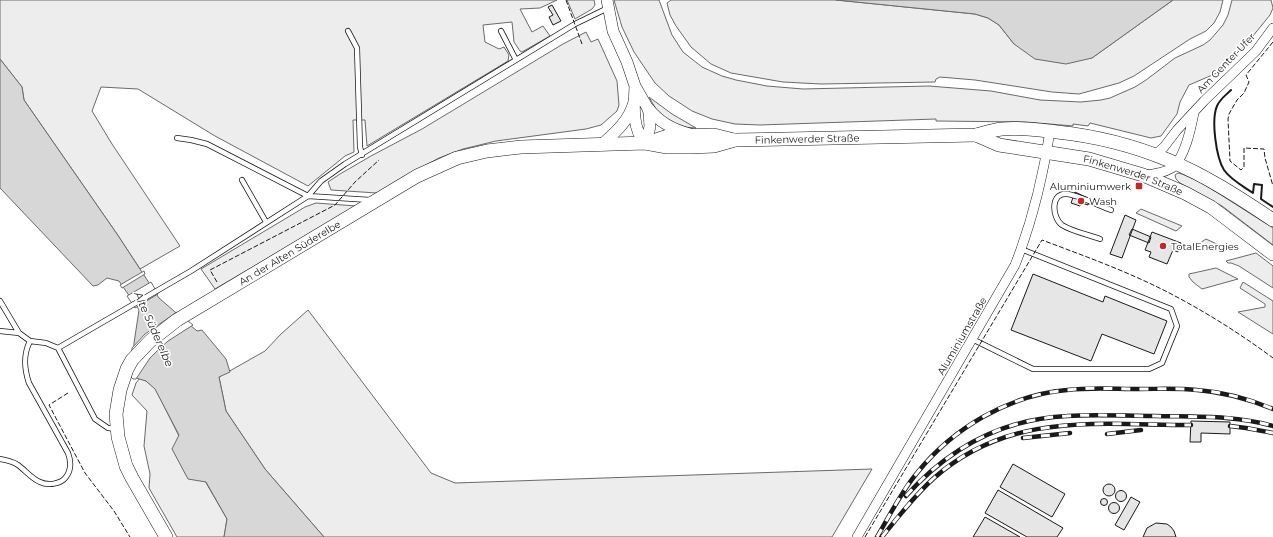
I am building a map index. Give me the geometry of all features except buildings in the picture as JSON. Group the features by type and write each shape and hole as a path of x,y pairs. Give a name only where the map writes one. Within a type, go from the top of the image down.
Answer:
{"main road":[{"name":"Finkenwerder Straße","path":"645,143 668,136 692,135 714,135 735,140 976,135 1002,129 1050,131 1098,138 1152,153 1176,163 1217,185 1273,220"},
{"name":"Finkenwerder Straße","path":"976,135 999,145 1088,159 1143,175 1211,206 1273,254"},
{"name":"Finkenwerder Straße","path":"645,143 667,147 692,147 714,146 735,140"},
{"name":"An der Alten Süderelbe","path":"166,537 132,478 122,453 117,429 116,414 119,395 127,369 142,349 160,332 223,292 377,200 432,168 451,160 501,148 645,143"}],"street":[{"path":"607,4 613,31 627,62 635,86 647,107 655,117 664,123 692,135"},
{"name":"Am Genter Ufer","path":"1152,153 1157,152 1164,147 1177,130 1256,51 1273,28"},
{"path":"635,86 637,129 645,143"},
{"path":"601,145 616,132 627,119 633,107 635,98"},
{"path":"645,143 650,127 647,107"},
{"path":"1143,175 1159,173 1169,169 1176,163 1188,139 1194,113"},
{"name":"Aluminiumstraße","path":"857,537 938,400 1015,265 1021,250 1038,192 1050,131"}],"lane":[{"path":"58,348 191,271 308,196 321,181 345,164 607,4"},
{"path":"348,31 357,48 360,147 362,155"},
{"path":"501,31 516,60"},
{"path":"177,138 207,144 308,196 377,200"},
{"path":"242,180 266,222"},
{"path":"1100,239 1066,227 1060,223 1054,207 1055,201 1059,196 1066,194 1111,210"},
{"path":"972,339 1033,369 1149,369 1162,363 1177,326 1171,309 1021,250"},
{"path":"0,301 19,333 30,341 46,343 58,348 95,419 108,428 117,429"},
{"path":"0,332 19,333"},
{"path":"0,459 8,460 18,465 39,482 47,484 56,484 64,480 70,467 68,453 29,383 24,357 30,341"}],"shaded area":[{"path":"0,0 557,0 540,8 520,9 532,32 543,26 550,36 522,52 514,42 512,22 483,25 485,42 499,49 504,47 509,55 508,61 367,146 365,120 353,120 354,152 345,156 308,186 215,136 138,89 101,87 92,111 112,144 180,246 140,269 24,100 22,87 0,59"},
{"path":"567,0 594,0 595,5 592,9 575,19"},
{"path":"614,0 659,0 672,35 683,52 702,67 722,76 736,80 767,86 803,89 929,86 991,91 1040,100 1081,102 1110,98 1135,87 1175,58 1203,45 1210,40 1223,25 1228,15 1232,0 1271,0 1273,8 1270,15 1248,42 1217,73 1189,85 1180,102 1177,114 1161,136 1151,138 1090,123 1088,126 1073,124 1073,126 1026,122 936,121 936,119 760,125 735,124 712,119 692,111 669,96 655,83 634,52 622,27"},
{"path":"671,0 836,0 975,14 988,18 999,25 1014,44 1092,58 1173,0 1223,0 1220,12 1214,23 1206,31 1190,39 1134,76 1119,83 1079,94 1052,92 975,80 940,77 936,79 935,82 821,84 783,82 731,73 711,64 691,47 670,15 667,3"},
{"path":"586,32 591,42 598,39 617,81 619,105 617,111 601,125 586,129 496,141 463,149 439,158 377,193 331,190 328,182 340,174 422,129 563,44"},
{"path":"649,97 672,114 696,128 682,127 668,120 656,109"},
{"path":"1178,173 1198,181 1273,228 1273,245 1222,206 1180,183 1176,179 1175,175"},
{"path":"316,203 356,206 215,289 201,269 305,207"},
{"path":"1141,209 1182,226 1176,231 1136,213"},
{"path":"1206,239 1219,245 1210,249 1200,243"},
{"path":"1256,253 1273,266 1273,288 1239,266 1226,261"},
{"path":"1216,268 1238,279 1202,289 1189,277 1189,274"},
{"path":"1243,282 1273,301 1273,334 1238,312 1265,307 1265,304 1240,288"},
{"path":"308,310 431,473 455,483 872,469 832,537 324,537 265,469 226,411 219,377 265,351 281,334"},
{"path":"140,378 155,388 179,436 227,519 224,537 177,537 149,488 150,474 144,446 147,411 132,395 136,383"}],"water":[{"path":"836,0 1173,0 1092,58 1066,64 1035,59 1014,44 999,25 988,18 975,14"},
{"name":"Alte Süderelbe","path":"0,59 22,87 24,100 117,234 159,298 197,331 202,330 226,359 230,372 219,377 226,411 265,469 324,537 224,537 227,519 206,482 188,479 172,449 179,435 155,389 146,381 133,377 134,343 139,310 119,281 107,278 98,285 93,286 0,188"}],"pier":[{"path":"144,271 145,274 122,288 120,285"},
{"path":"151,282 158,294 135,308 127,296"},
{"path":"177,312 193,325 168,341 150,358 136,379 133,379 131,377 132,348 145,334"}],"railway":[{"path":"877,537 906,488 931,457 965,428 984,416 1024,399 1045,393 1076,389 1183,389 1226,394 1273,409"},
{"path":"906,496 940,464 959,450 978,439 1020,423 1043,418 1089,415 1229,418 1259,422 1273,426"},
{"path":"882,537 913,499 934,478 963,456 993,441 1024,432 1056,426 1089,424 1191,425"},
{"path":"1230,426 1273,433"},
{"path":"1107,434 1141,430"},
{"path":"1023,438 1070,433"}],"fence":[{"path":"566,0 582,44"},
{"path":"1273,42 1246,75 1249,82 1244,93 1237,100 1229,114 1228,119 1230,161 1241,170 1244,167 1244,148 1264,149 1273,186"},
{"path":"217,282 210,270 335,205 355,182 379,160"},
{"path":"865,537 1042,240 1109,266 1159,288 1213,317 1273,358"},
{"path":"68,393 49,405 85,473 114,511 130,537"}],"wall":[{"path":"1231,90 1220,101 1215,112 1215,138 1221,164 1230,177 1253,193 1254,184 1262,185 1261,199 1273,207"}],"place":[{"name":"Aluminiumwerk","path":"1139,186"},
{"name":"Wash","path":"1081,201"},
{"name":"TotalEnergies","path":"1163,246"}]}
